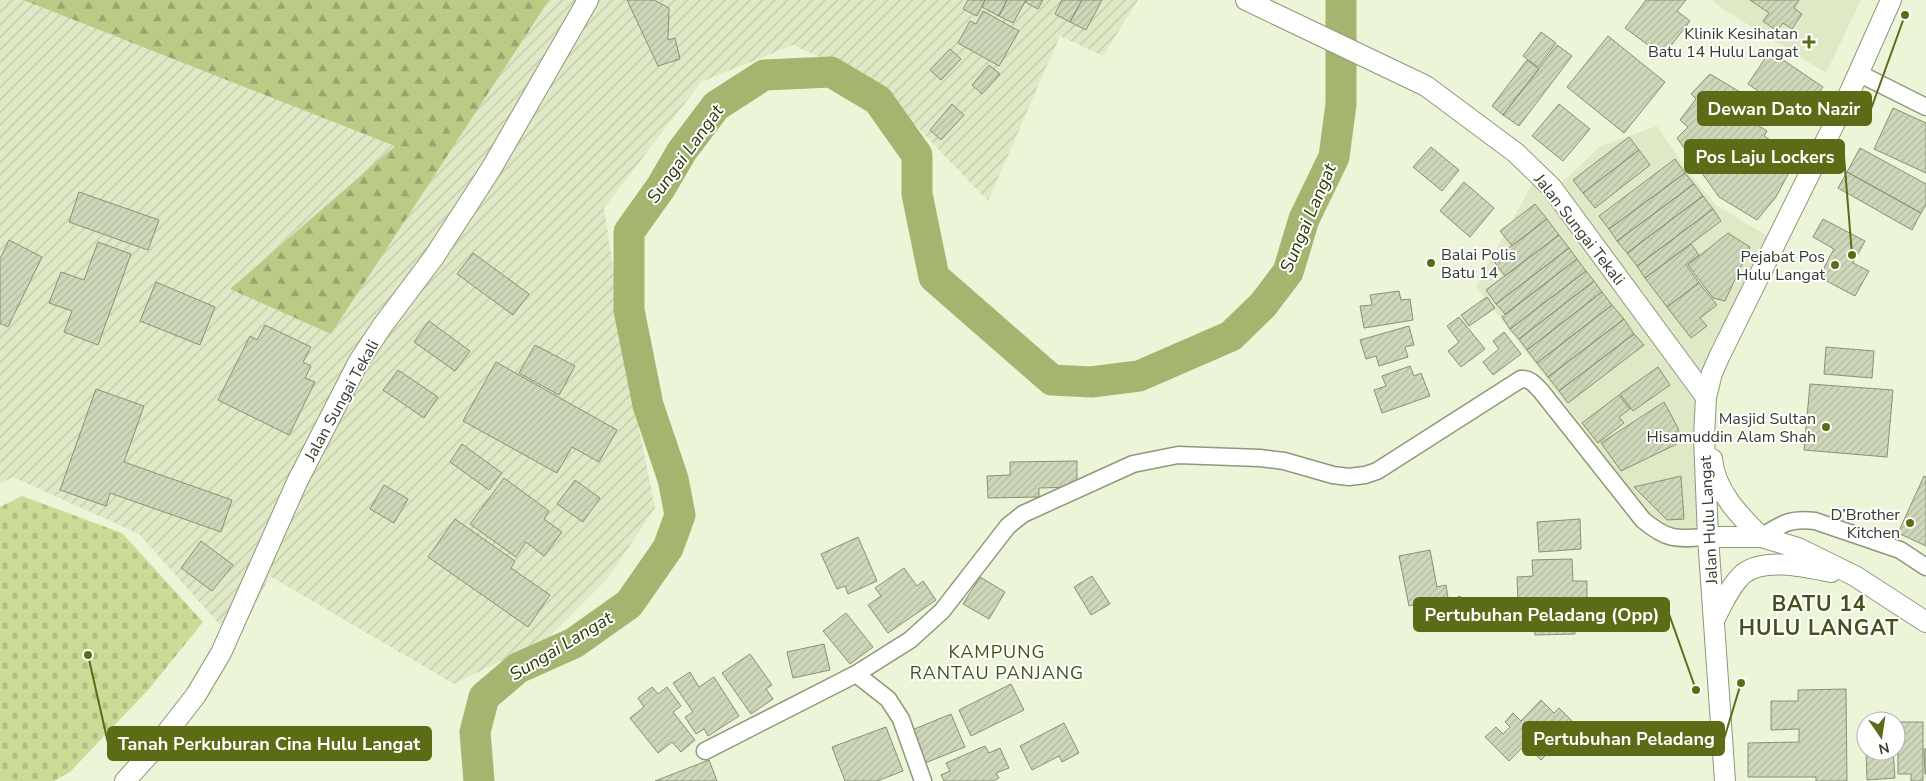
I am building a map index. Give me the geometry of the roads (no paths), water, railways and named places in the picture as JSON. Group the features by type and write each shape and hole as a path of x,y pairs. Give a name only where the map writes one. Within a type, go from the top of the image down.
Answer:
{"street":[{"name":"Jalan Sungai Tekali","path":"125,781 154,749 196,695 221,653 297,482 359,361 434,257 491,169 588,0"},
{"name":"Jalan Sungai Tekali","path":"1246,0 1426,86 1516,153 1552,188 1706,397"},
{"name":"Jalan Hulu Langat","path":"1725,781 1708,537 1704,436 1706,397 1712,373 1720,355 1858,73 1891,0"},
{"path":"1858,73 1926,107"},
{"path":"705,752 856,674 910,640 942,611 1008,526 1023,514 1133,464 1178,455 1260,458 1284,461 1333,476 1349,478 1365,475 1377,471 1521,379 1531,382 1541,391 1643,520 1658,532 1676,539 1761,536 1798,548 1855,576 1926,622"},
{"path":"1706,397 1713,466 1726,498 1761,536"},
{"path":"1761,536 1786,522 1800,519 1815,521 1900,550 1926,567"},
{"path":"1714,620 1730,590 1744,574 1764,566 1785,564 1855,576"},
{"path":"856,674 888,699 901,719 923,781"}],"waterway":[{"name":"Sungai Langat","path":"479,781 475,732 484,697 518,668 574,643 629,604 668,548 680,515 673,479 648,405 629,310 629,232 661,187 682,151 716,106 764,75 831,72 878,100 917,155 917,194 934,277 1052,380 1091,382 1139,376 1231,336 1263,305 1288,272 1304,219 1334,157 1341,104 1341,0"}],"place":[{"name":"Dewan Dato Nazir","path":"1905,15"},
{"name":"Klinik Kesihatan Batu 14 Hulu Langat","path":"1809,42"},
{"name":"Pos Laju Lockers","path":"1852,255"},
{"name":"Balai Polis Batu 14","path":"1431,263"},
{"name":"Pejabat Pos Hulu Langat","path":"1835,265"},
{"name":"Masjid Sultan Hisamuddin Alam Shah","path":"1826,427"},
{"name":"D’Brother Kitchen","path":"1910,523"},
{"name":"Tanah Perkuburan Cina Hulu Langat","path":"88,655"},
{"name":"Pertubuhan Peladang","path":"1741,683"},
{"name":"Pertubuhan Peladang (Opp)","path":"1696,690"}],"district":[{"name":"BATU 14 HULU LANGAT","path":"1819,616"},
{"name":"KAMPUNG RANTAU PANJANG","path":"997,662"}]}
